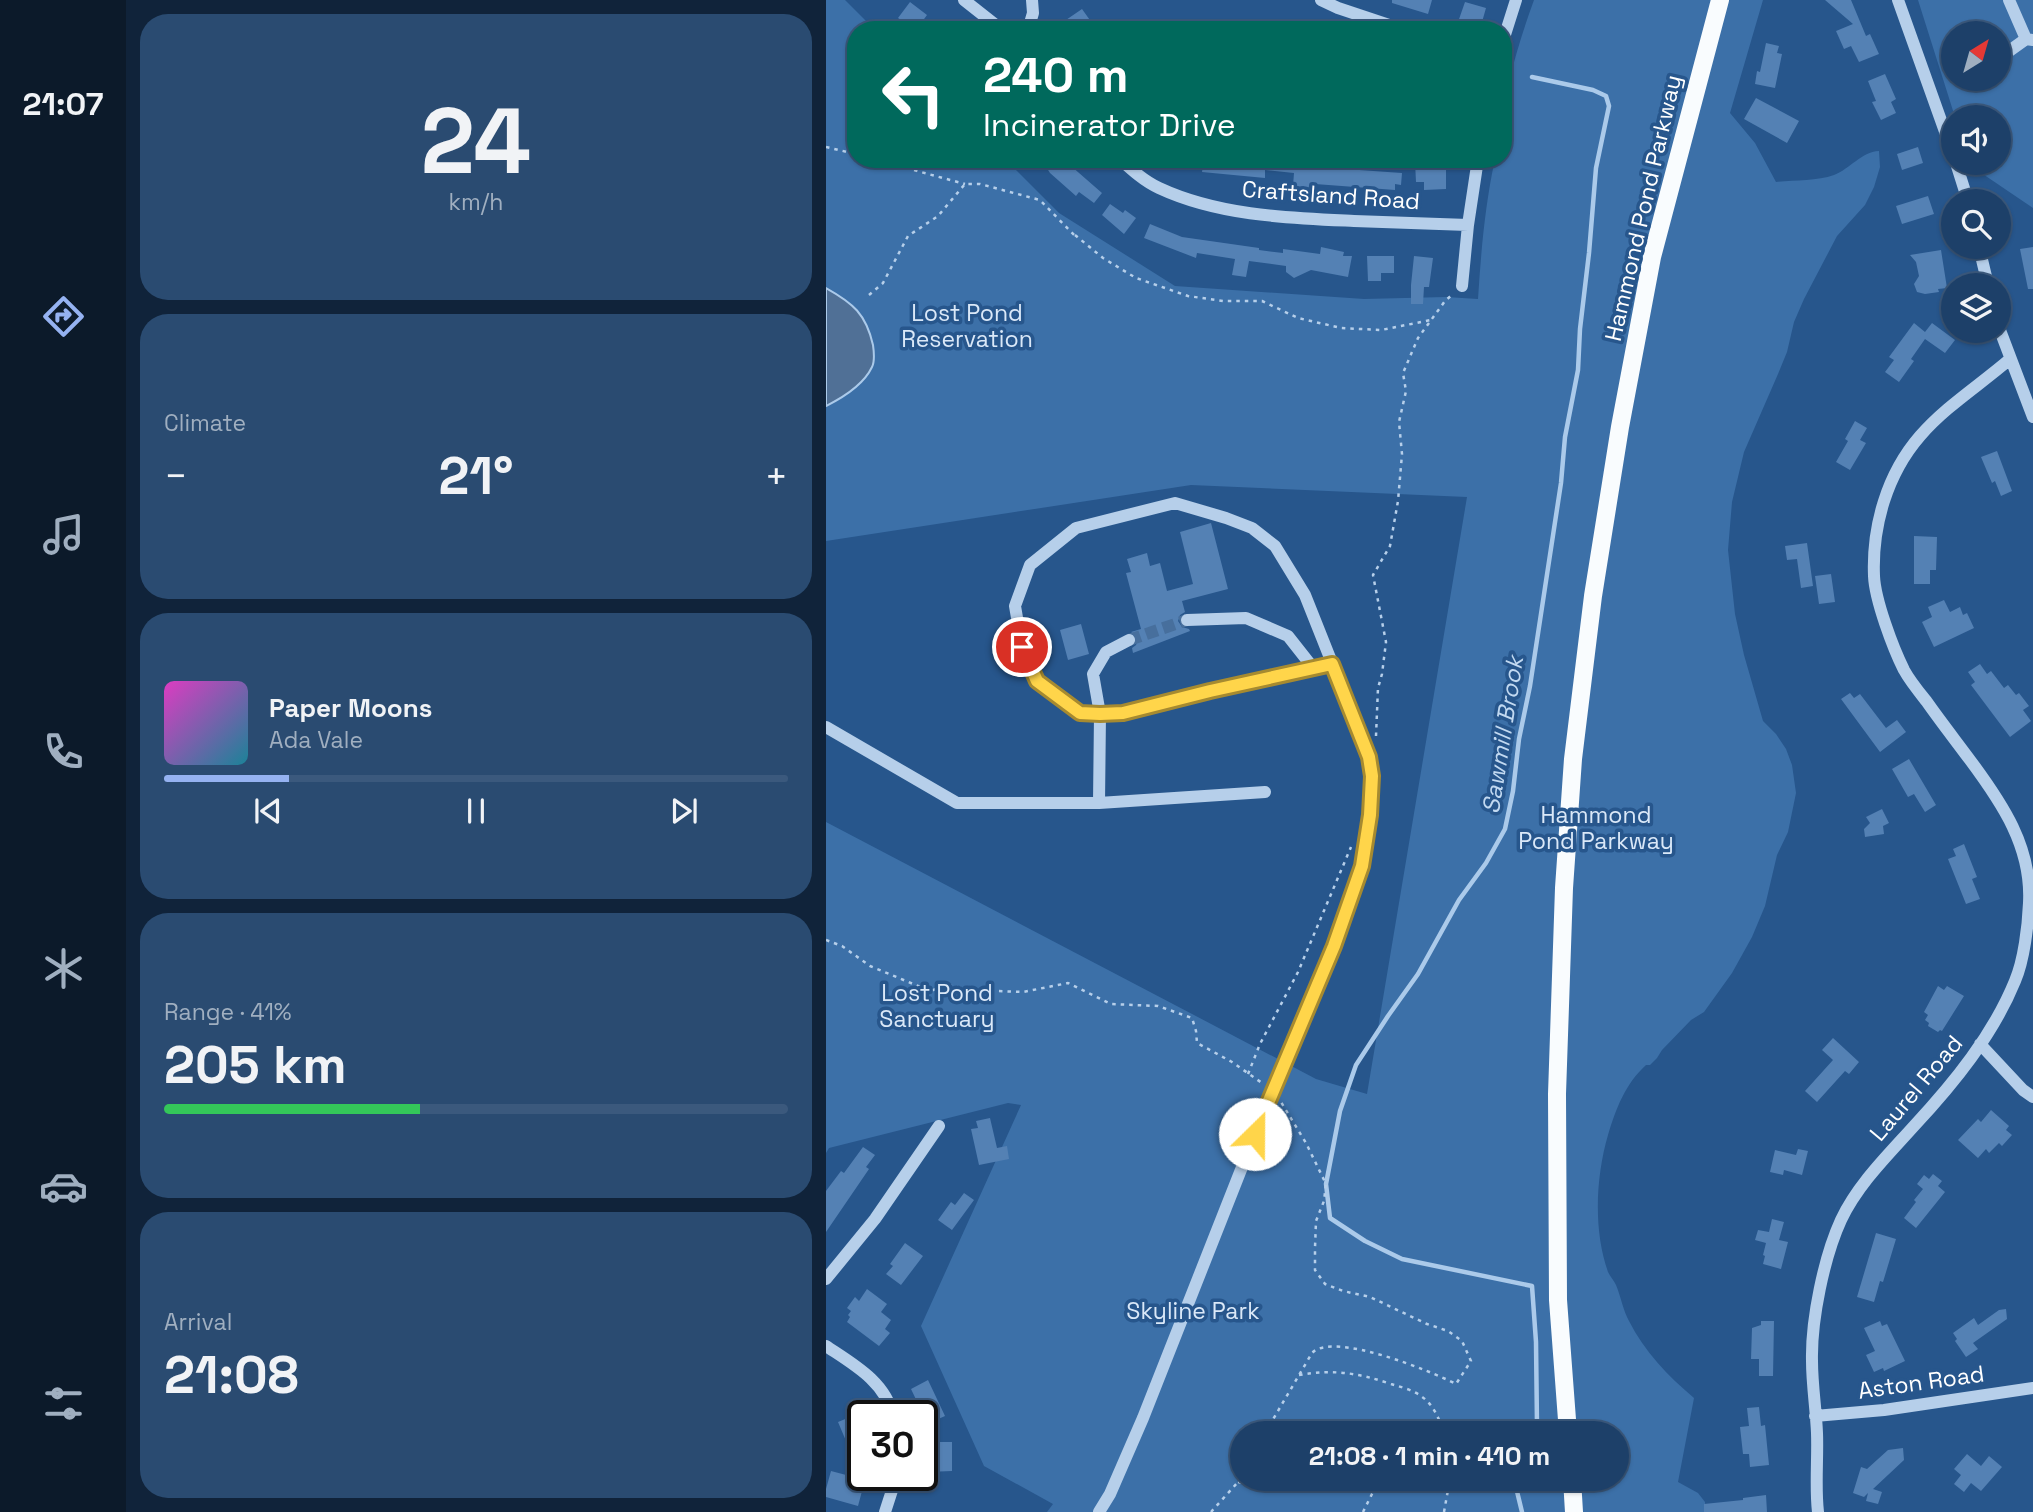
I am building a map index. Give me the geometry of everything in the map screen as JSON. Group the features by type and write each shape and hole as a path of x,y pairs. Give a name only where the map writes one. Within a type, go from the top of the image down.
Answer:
{"main road":[{"name":"Hammond Pond Parkway","path":"1567,1421 1558,1300 1557,1094 1564,888 1573,760 1593,596 1620,427 1652,257 1720,0"},
{"path":"1573,1491 1574,1512"}],"street":[{"path":"964,0 991,21"},
{"path":"1030,21 1032,0"},
{"path":"1321,0 1377,21"},
{"path":"1509,21 1516,0"},
{"path":"1898,0 1941,120"},
{"path":"2009,0 2030,40 2011,51"},
{"name":"Craftsland Road","path":"1130,168 1139,176 1174,194 1234,210 1308,219 1468,225"},
{"path":"1462,286 1477,168"},
{"path":"2004,343 2033,417"},
{"name":"Laurel Road","path":"1818,1512 1812,1356 1826,1263 1842,1219 1875,1170 1961,1072 2017,978 2022,954 2029,902 2027,865 2018,835 2007,813 1905,672 1886,626 1874,579 1875,537 1882,502 1899,466 1917,439 1941,413 2010,359"},
{"path":"1099,1512 1110,1494 1143,1418 1273,1090 1334,946 1362,866 1370,815 1372,776 1362,737 1305,595 1275,545 1252,528 1175,503 1076,528 1030,565 1015,606 1022,647 1037,681 1080,713 1123,713 1332,664"},
{"path":"1187,620 1247,618 1288,636 1314,669"},
{"path":"1099,803 1100,714 1093,674 1106,652 1129,640"},
{"path":"826,727 957,803 1099,803 1265,792"},
{"path":"1980,1044 2022,1090 2033,1097"},
{"path":"826,1279 875,1219 939,1126"},
{"path":"826,1346 870,1377 887,1400"},
{"name":"Aston Road","path":"1815,1416 1884,1410 2033,1388"},
{"path":"886,1512 892,1491"}],"path":[{"path":"826,147 847,152"},
{"path":"906,168 1040,200 1080,241 1103,258 1136,278 1188,296 1223,301 1262,301 1298,318 1341,328 1381,330 1431,320"},
{"path":"869,295 883,283 908,236 938,216 964,184"},
{"path":"1075,235 1080,241"},
{"path":"1369,757 1376,738 1378,688 1386,642 1373,575 1390,545 1398,501 1402,454 1399,422 1406,391 1403,373 1418,338 1445,301 1462,286"},
{"path":"1248,1073 1273,1017 1298,972 1354,840"},
{"path":"826,940 842,946 870,966 930,991 948,985 971,990 1023,992 1068,984 1111,1003 1158,1006 1192,1018 1197,1043 1273,1090 1306,1143 1326,1184 1324,1200 1316,1221 1315,1259 1315,1270 1325,1284 1370,1297 1448,1331 1462,1341 1471,1360 1456,1384 1439,1375 1390,1358 1350,1347 1324,1346 1312,1353 1272,1421"},
{"path":"1299,1375 1344,1371 1408,1390 1430,1404 1440,1421"},
{"path":"1211,1512 1230,1491"},
{"path":"1363,1512 1373,1491"},
{"path":"1444,1512 1448,1491"}],"green space":[{"path":"826,0 845,0 866,21 847,21 847,168 1014,168 1059,213 1175,286 1364,299 1478,299 1484,229 1493,168 1512,168 1512,72 1534,0 1763,0 1730,113 1755,143 1776,182 1834,175 1861,157 1879,151 1880,167 1874,187 1865,205 1837,236 1794,322 1787,352 1744,452 1732,502 1728,550 1735,614 1763,721 1786,749 1792,765 1796,793 1788,832 1777,855 1765,906 1732,973 1704,1012 1691,1020 1657,1058 1632,1080 1614,1116 1601,1168 1598,1221 1603,1256 1627,1317 1642,1343 1666,1372 1694,1398 1678,1482 1698,1493 1705,1502 1705,1512 1047,1512 1053,1504 984,1466 921,1326 1021,1105 1008,1103 829,1148 826,1153 826,822 1316,1079 1367,1094 1467,497 1191,485 826,541"},
{"path":"1918,0 2033,0 2033,208 2011,193 2011,189 2005,189 1984,175 2011,175 2011,105 1951,105 1947,91 2011,91 2011,21 1941,21 1941,73"}],"shaded area":[{"path":"826,288 851,304 862,317 873,345 874,362 858,385 826,406"}],"building":[{"path":"1392,0 1432,0 1428,14 1392,3"},
{"path":"1825,0 1851,0 1866,36 1870,34 1879,54 1859,62 1851,46 1844,49 1836,31 1853,24"},
{"path":"910,2 927,15 923,21 902,21 898,18"},
{"path":"1465,2 1486,8 1482,21 1458,21"},
{"path":"1082,9 1091,21 1064,21"},
{"path":"1766,43 1779,46 1777,53 1782,54 1775,88 1755,84"},
{"path":"1885,74 1896,99 1891,102 1896,113 1881,120 1872,102 1876,101 1868,81"},
{"path":"1756,98 1799,121 1787,143 1744,119"},
{"path":"1918,147 1923,163 1902,170 1897,154"},
{"path":"1047,168 1073,168 1102,193 1094,203 1079,192 1076,196"},
{"path":"1203,168 1330,168 1402,173 1401,185 1395,184 1395,190 1315,184 1315,188 1293,186 1294,173 1265,170 1265,178 1202,172"},
{"path":"1415,168 1446,168 1446,189 1424,190 1424,182 1416,182"},
{"path":"1928,196 1934,214 1902,224 1896,206"},
{"path":"1110,204 1136,218 1124,234 1102,215"},
{"path":"1150,224 1182,237 1259,250 1283,253 1283,249 1320,254 1321,247 1344,252 1343,256 1352,256 1348,277 1311,270 1294,278 1286,272 1286,266 1249,261 1246,277 1232,275 1235,259 1197,253 1196,258 1144,238"},
{"path":"2033,247 2033,289 2028,289 2020,249"},
{"path":"1941,250 1945,273 1941,273 1939,292 1917,292 1914,284 1919,276 1916,262 1910,255"},
{"path":"1367,256 1394,256 1394,273 1381,273 1381,281 1368,281"},
{"path":"1414,256 1433,258 1429,287 1424,287 1423,304 1411,304"},
{"path":"1914,323 1925,332 1932,323 1941,330 1941,343 1953,343 1945,353 1925,339 1899,382 1885,372 1894,360 1889,357"},
{"path":"1855,421 1867,428 1860,440 1866,443 1850,470 1836,462"},
{"path":"1997,451 2012,491 2001,496 1981,457"},
{"path":"1211,523 1228,589 1182,601 1185,612 1180,615 1178,621 1190,631 1133,653 1132,648 1138,640 1131,632 1141,629 1126,573 1131,572 1127,559 1147,553 1150,566 1160,563 1167,591 1193,584 1180,532"},
{"path":"1914,536 1937,537 1936,570 1930,570 1930,584 1914,584"},
{"path":"1807,543 1813,586 1801,588 1797,559 1787,560 1785,546"},
{"path":"1831,574 1835,602 1819,604 1815,576"},
{"path":"1944,600 1950,612 1960,607 1963,615 1967,613 1974,628 1934,647 1922,622 1932,617 1928,607"},
{"path":"1081,624 1089,654 1068,660 1060,630"},
{"path":"1980,664 1987,674 1991,671 2004,688 2008,685 2016,695 2019,693 2029,706 2023,710 2031,721 2010,737 1971,685 1975,682 1968,672"},
{"path":"1850,693 1854,698 1860,694 1886,728 1897,720 1906,732 1880,752 1841,699"},
{"path":"1909,759 1936,805 1925,812 1914,794 1908,797 1892,769"},
{"path":"1882,809 1889,823 1883,826 1884,834 1865,837 1864,829 1870,823 1866,817"},
{"path":"1964,844 1977,877 1972,879 1980,899 1966,904 1948,859 1956,856 1953,849"},
{"path":"1938,986 1944,990 1947,986 1964,996 1942,1031 1938,1032 1928,1026 1929,1023 1925,1020 1928,1015 1924,1012"},
{"path":"1833,1038 1859,1062 1849,1074 1845,1071 1817,1102 1805,1091 1833,1060 1822,1050"},
{"path":"1991,1110 2009,1126 2006,1130 2012,1135 2002,1146 1999,1143 1989,1153 1986,1149 1978,1158 1958,1140 1978,1119 1981,1122"},
{"path":"990,1118 997,1148 1007,1146 1009,1159 979,1165 971,1129 978,1128 976,1121"},
{"path":"863,1147 875,1155 866,1167 869,1169 826,1232 826,1191 841,1171 844,1173"},
{"path":"1798,1149 1808,1151 1802,1175 1784,1170 1783,1175 1770,1172 1775,1150 1796,1155"},
{"path":"1933,1174 1942,1181 1938,1186 1945,1192 1916,1228 1904,1218 1923,1189 1917,1184 1924,1175 1929,1179"},
{"path":"964,1193 974,1200 952,1230 938,1220 951,1202 955,1205"},
{"path":"1772,1219 1784,1222 1779,1240 1788,1242 1781,1269 1763,1264 1766,1243 1755,1240 1758,1230 1769,1232"},
{"path":"1876,1233 1896,1239 1874,1302 1857,1297"},
{"path":"905,1243 923,1256 901,1285 886,1274"},
{"path":"867,1289 887,1304 881,1312 891,1320 885,1329 890,1333 879,1346 847,1322 851,1311 847,1308 855,1297 859,1301"},
{"path":"2006,1309 2007,1319 1973,1343 1978,1349 1966,1357 1953,1333 1974,1318 1978,1325 1999,1310"},
{"path":"1761,1321 1774,1321 1773,1376 1759,1376 1759,1359 1751,1359 1752,1328 1761,1325"},
{"path":"1880,1321 1882,1326 1887,1324 1905,1361 1884,1371 1883,1368 1874,1372 1866,1355 1875,1351 1864,1328"},
{"path":"928,1380 937,1400 916,1400 911,1389"},
{"path":"938,1401 945,1416 938,1419"},
{"path":"1759,1407 1761,1426 1765,1425 1769,1465 1750,1467 1749,1454 1743,1454 1740,1427 1749,1426 1747,1408"},
{"path":"847,1418 847,1443 838,1422"},
{"path":"938,1442 952,1442 952,1471 938,1472"},
{"path":"1903,1448 1904,1460 1873,1489 1882,1492 1878,1504 1866,1501 1868,1493 1864,1497 1853,1493 1861,1467 1867,1469 1888,1450"},
{"path":"1967,1454 1981,1466 1989,1456 2002,1467 1981,1491 1971,1483 1964,1492 1954,1484 1961,1475 1954,1469"},
{"path":"831,1471 847,1475 847,1491 862,1491 858,1506 826,1497"},
{"path":"1766,1495 1767,1512 1704,1512 1704,1504"}],"waterway":[{"name":"Sawmill Brook","path":"1532,77 1593,90 1606,96 1609,106 1596,168 1578,370 1565,437 1561,483 1513,791 1505,829 1486,863 1459,900 1418,974 1356,1065 1340,1111 1326,1184 1330,1218 1365,1241 1402,1259 1532,1286 1537,1421"},
{"name":"Sawmill Brook","path":"1517,1491 1522,1512"}],"tunnel":[{"path":"1129,640 1187,620"}],"route":[{"path":"1022,647 1037,681 1080,713 1123,713 1332,664 1369,757 1372,776 1370,815 1362,866 1334,946 1255,1134"}],"park label":[{"name":"Lost Pond Reservation","path":"967,326"},
{"name":"Lost Pond Sanctuary","path":"937,1006"},
{"name":"Skyline Park","path":"1193,1311"}]}
